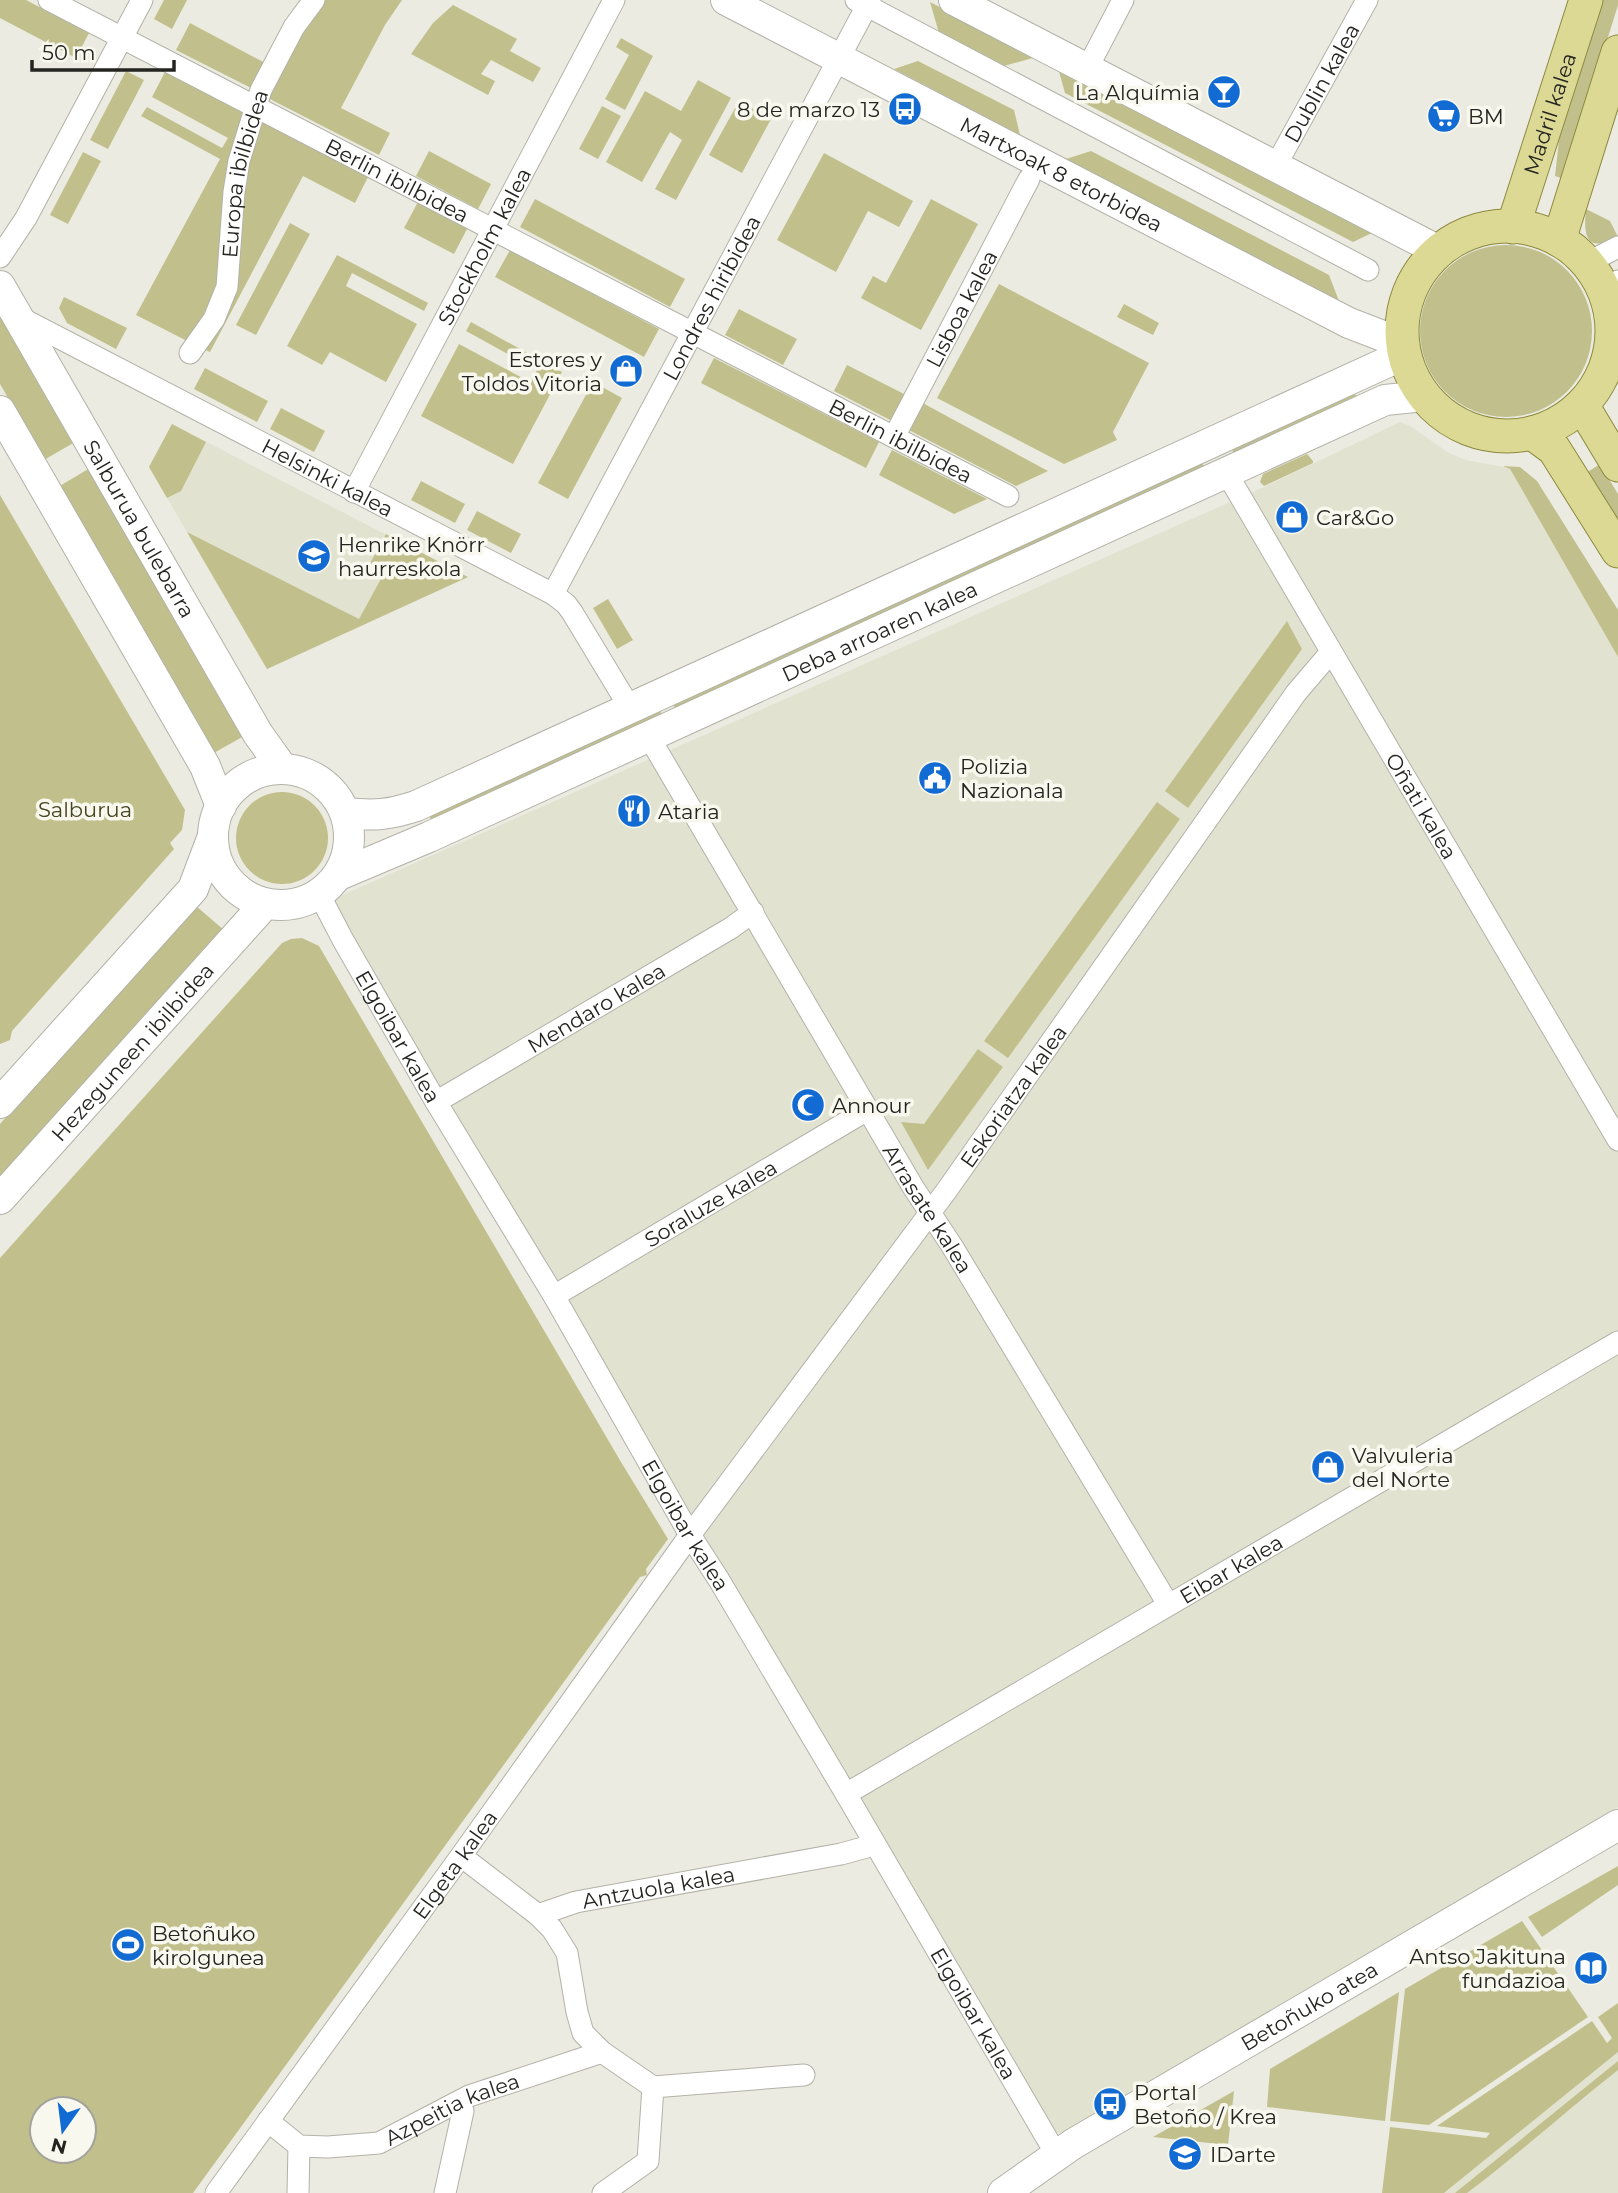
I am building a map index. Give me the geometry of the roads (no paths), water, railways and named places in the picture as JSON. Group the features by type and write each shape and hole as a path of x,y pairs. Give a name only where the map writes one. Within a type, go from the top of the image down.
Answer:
{"main road":[{"name":"Martxoak 8 etorbidea","path":"726,0 1403,349"},
{"path":"954,0 1439,251"},
{"name":"Madril kalea","path":"1513,227 1586,0"},
{"path":"1559,240 1618,52"},
{"path":"1513,227 1536,231 1559,240 1587,263 1598,279 1612,289 1610,355 1599,382 1582,405 1559,422 1532,433 1507,436 1482,433 1458,424 1424,396 1412,376 1403,349 1403,314 1410,291 1422,269 1439,251 1474,232 1513,227"},
{"name":"Salburua bulebarra","path":"0,286 258,734 283,769"},
{"name":"Deba arroaren kalea","path":"346,813 379,816 416,806 1403,349"},
{"name":"Deba arroaren kalea","path":"329,885 1385,400 1424,396"},
{"path":"1582,405 1618,465"},
{"path":"0,411 205,766 220,806"},
{"path":"1532,433 1555,449 1618,551"},
{"path":"0,1103 193,889 213,836 220,806 246,778 264,771 283,769 309,775 332,790 346,813 351,834 348,856 329,885 293,905 265,904 248,897 233,886 222,871 215,854 213,836"},
{"name":"Hezeguneen ibilbidea","path":"0,1199 265,904"},
{"name":"Betoñuko atea","path":"1003,2193 1056,2154 1618,1825"}],"street":[{"name":"Berlin ibilbidea","path":"49,0 1008,496"},
{"path":"0,257 26,218 142,0"},
{"name":"Europa ibilbidea","path":"190,353 214,319 226,286 239,161 255,107 277,57 314,0"},
{"name":"Stockholm kalea","path":"354,492 614,0"},
{"path":"1087,69 1123,0"},
{"name":"Dublin kalea","path":"1275,167 1367,0"},
{"path":"864,2 1368,270"},
{"name":"Londres hiribidea","path":"553,594 839,59 864,2"},
{"name":"Lisboa kalea","path":"894,437 1029,179"},
{"path":"1587,263 1618,247"},
{"name":"Helsinki kalea","path":"19,317 553,594 572,612 630,708"},
{"name":"Oñati kalea","path":"1226,472 1618,1140"},
{"name":"Eskoriatza kalea","path":"690,1535 930,1212 1296,693 1331,652"},
{"name":"Arrasate kalea","path":"649,737 867,1110 1168,1604"},
{"name":"Elgoibar kalea","path":"329,885 343,940 436,1102 554,1296 690,1535 846,1794 1056,2154"},
{"name":"Mendaro kalea","path":"436,1102 731,928 753,912"},
{"name":"Soraluze kalea","path":"554,1296 867,1110"},
{"name":"Eibar kalea","path":"846,1794 1618,1342"},
{"name":"Elgeta kalea","path":"216,2193 690,1535"},
{"name":"Antzuola kalea","path":"538,1915 576,1902 841,1854 874,1845"},
{"path":"461,1856 552,1928 567,1953 583,2033 602,2052 653,2087 804,2075"},
{"name":"Azpeitia kalea","path":"299,2146 379,2143 469,2096 602,2052"},
{"path":"603,2193 648,2161 653,2087"},
{"path":"445,2193 463,2111"},
{"path":"268,2121 299,2146 298,2193"}],"place":[{"name":"La Alquímia","path":"1224,92"},
{"name":"8 de marzo 13","path":"905,109"},
{"name":"BM","path":"1444,116"},
{"name":"Estores y Toldos Vitoria","path":"626,371"},
{"name":"Car&Go","path":"1292,517"},
{"name":"Henrike Knörr haurreskola","path":"314,556"},
{"name":"Polizia Nazionala","path":"935,778"},
{"name":"Ataria","path":"634,811"},
{"name":"Annour","path":"808,1105"},
{"name":"Valvuleria del Norte","path":"1328,1467"},
{"name":"Betoñuko kirolgunea","path":"128,1945"},
{"name":"Antso Jakituna fundazioa","path":"1591,1968"},
{"name":"Portal Betoño / Krea","path":"1110,2104"},
{"name":"IDarte","path":"1185,2154"}],"park label":[{"name":"Salburua","path":"85,809"}]}
